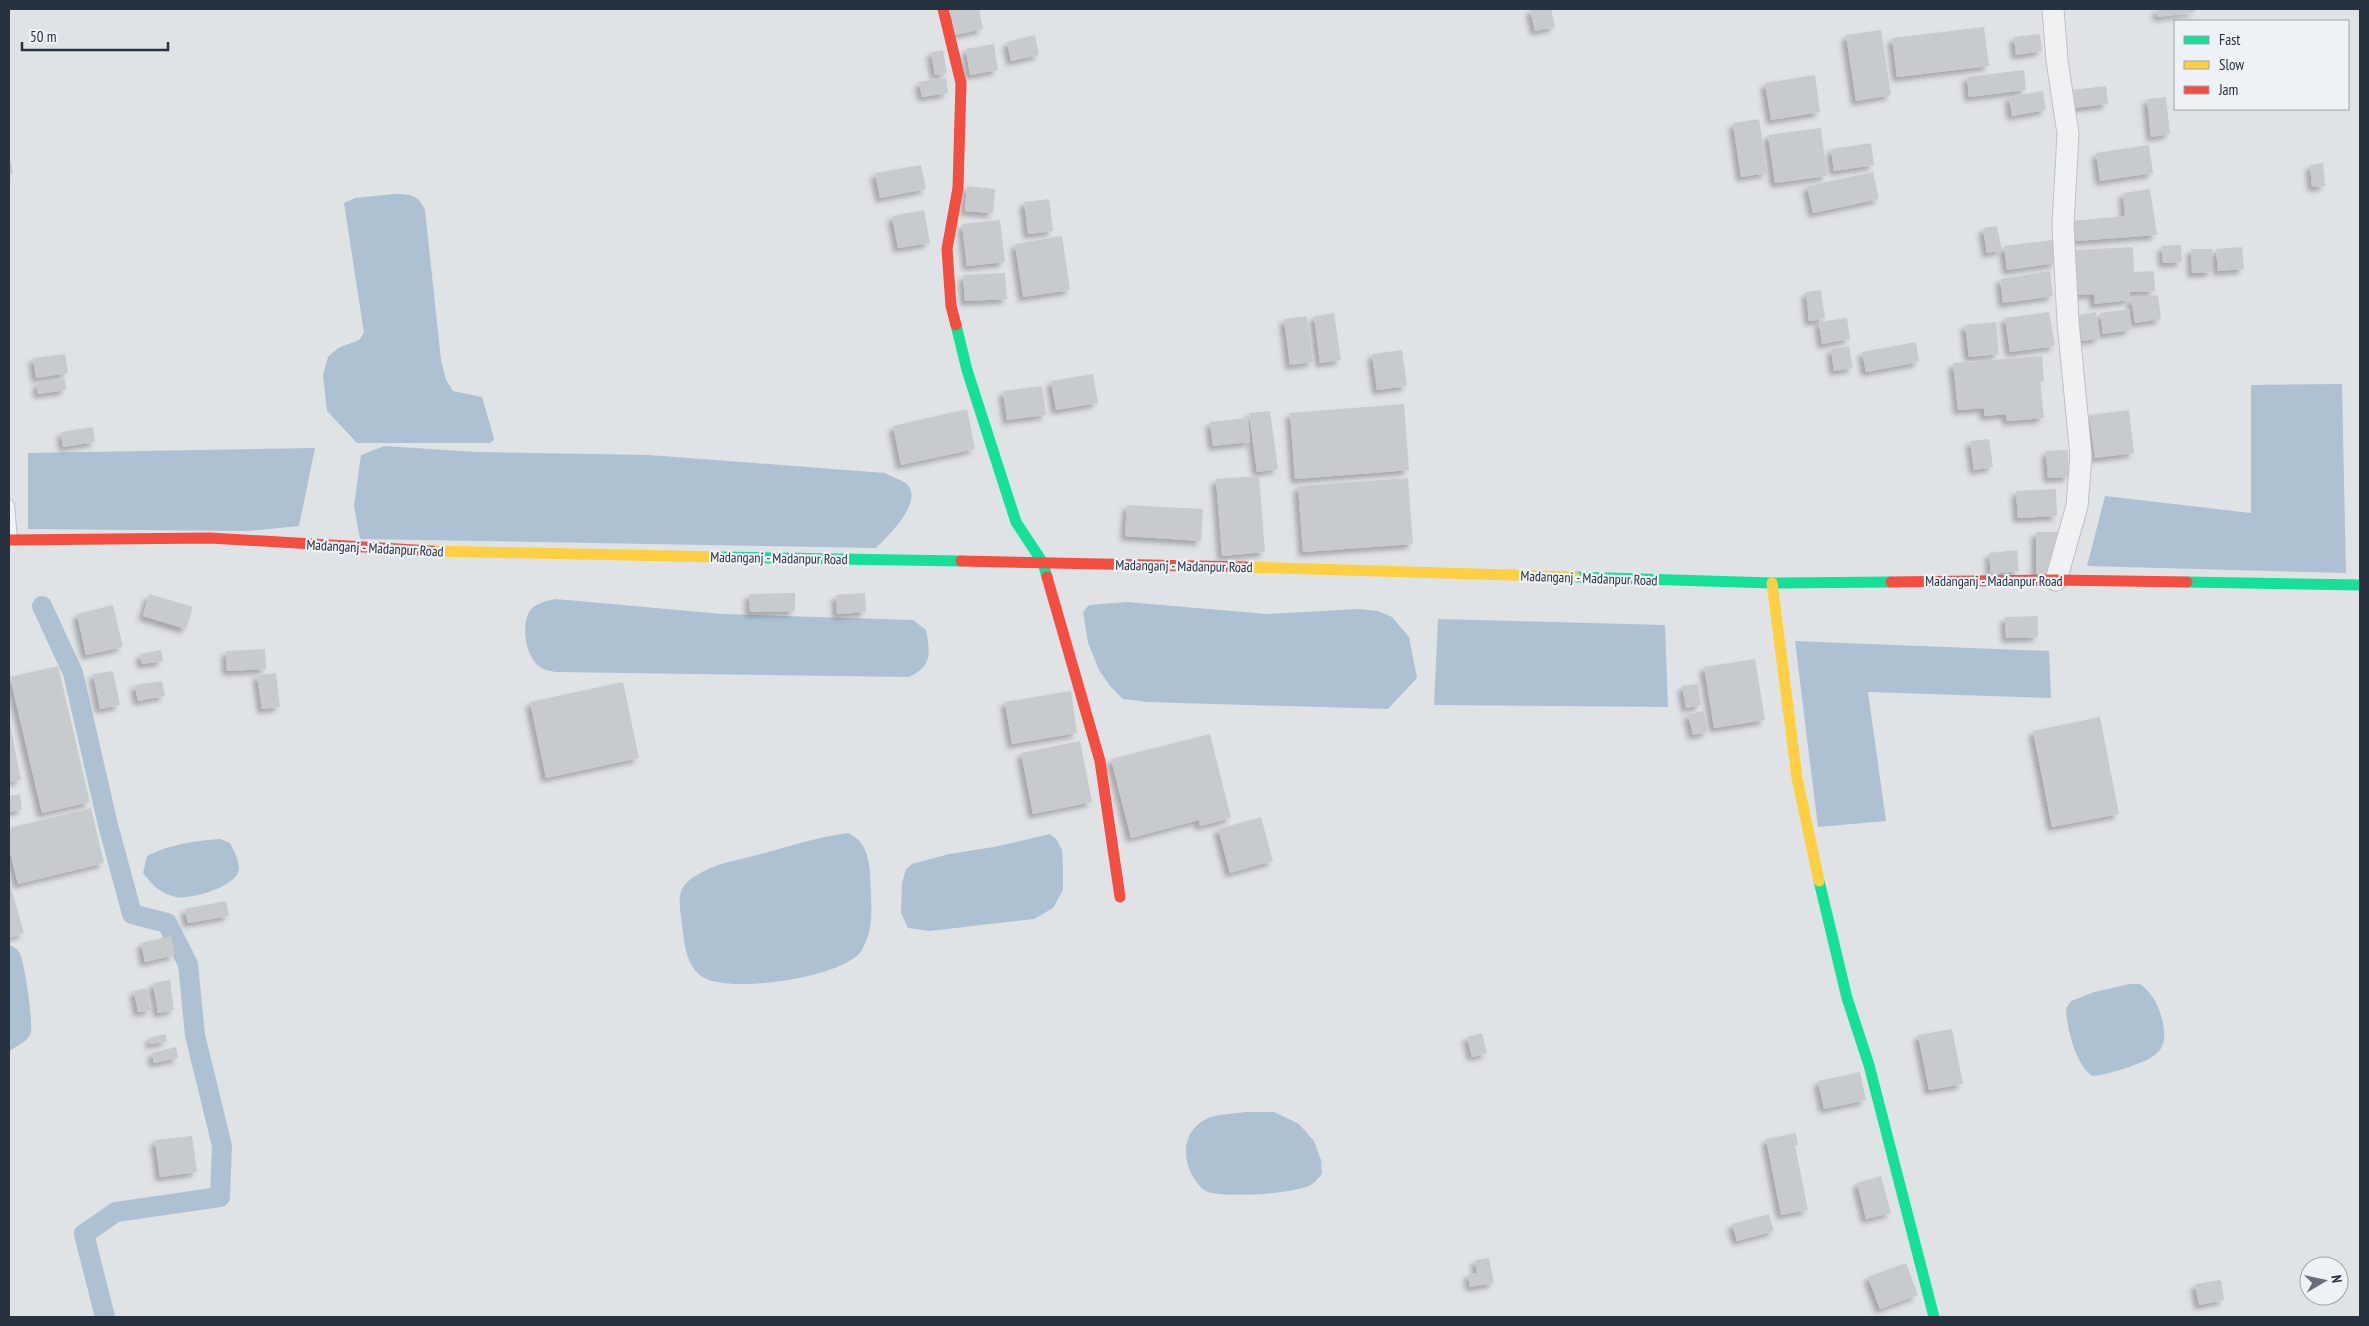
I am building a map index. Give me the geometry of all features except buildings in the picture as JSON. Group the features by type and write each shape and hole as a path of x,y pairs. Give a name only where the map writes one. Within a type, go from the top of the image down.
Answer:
{"main road":[{"path":"943,9 961,83 958,188 947,250 951,306 967,370 1016,522 1043,563 1100,761 1120,897"},
{"name":"Madanganj - Madanpur Road","path":"10,540 210,538 412,551 1043,563 1772,583 2056,580 2360,585"},
{"path":"1772,583 1797,778 1825,908 1847,998 1869,1065 1934,1317"}],"street":[{"path":"2053,9 2056,60 2068,134 2064,235 2068,322 2081,456 2077,506 2056,580"}],"lane":[{"path":"9,505 10,540"}],"water":[{"path":"405,194 417,198 425,210 441,360 446,380 453,391 482,397 494,440 490,443 357,443 327,411 323,375 328,357 338,348 359,340 364,333 344,203 355,198"},
{"path":"2342,384 2346,573 2087,566 2105,496 2251,513 2251,385"},
{"path":"384,446 477,452 649,455 885,473 907,484 911,491 911,500 908,509 896,527 876,548 360,539 354,506 361,455"},
{"path":"315,448 299,526 248,531 28,529 28,453"},
{"path":"556,599 722,614 913,620 926,630 929,652 926,663 922,668 909,677 555,672 540,667 531,657 526,642 525,626 529,612 534,606"},
{"path":"1127,602 1267,614 1359,609 1378,611 1392,617 1409,637 1417,678 1388,709 1147,702 1123,699 1110,686 1099,670 1088,643 1083,612 1089,605"},
{"path":"1438,619 1665,625 1668,707 1434,705"},
{"path":"1795,641 2049,651 2051,698 1868,692 1886,821 1818,827"},
{"path":"848,833 862,844 866,851 870,869 871,903 871,924 868,937 862,950 851,960 833,969 810,976 758,984 734,984 714,981 701,976 695,971 686,949 680,907 681,893 686,883 706,870 718,865 813,840"},
{"path":"1050,834 1057,840 1062,850 1063,867 1063,890 1053,908 1034,919 930,931 908,928 901,913 902,883 906,869 912,864 949,854 994,847"},
{"path":"220,839 230,843 239,869 237,875 223,886 202,894 176,897 157,888 143,873 147,856 156,852 183,844"},
{"path":"9,945 18,951 22,960 31,1017 31,1032 25,1041 9,1052"},
{"path":"2130,984 2140,984 2157,1004 2164,1030 2162,1046 2154,1056 2147,1060 2110,1073 2092,1076 2081,1063 2073,1045 2066,1008 2071,1001 2094,992"},
{"path":"1245,1112 1274,1112 1299,1124 1314,1141 1321,1160 1322,1174 1311,1185 1276,1193 1230,1195 1206,1191 1201,1187 1191,1172 1186,1156 1186,1148 1191,1132 1208,1118"}],"waterway":[{"path":"42,606 73,673 108,825 132,914 167,923 188,964 195,1035 222,1146 220,1197 116,1212 84,1234 105,1317"}],"traffic: fast":[{"path":"956,325 967,370 1016,522 1043,563 1047,577"},
{"path":"719,557 961,561"},
{"path":"1575,577 1772,583 1891,582"},
{"path":"2187,582 2360,585"},
{"path":"1819,881 1847,998 1869,1065 1934,1317"}],"traffic: slow":[{"path":"432,551 719,557"},
{"path":"1246,567 1575,577"},
{"path":"1772,583 1797,778 1819,881"}],"traffic: jam":[{"path":"943,9 961,83 958,188 947,249 951,306 956,325"},
{"path":"9,540 210,538 432,551"},
{"path":"961,561 1246,567"},
{"path":"1047,577 1100,761 1120,897"},
{"path":"1891,582 2056,580 2187,582"}]}
